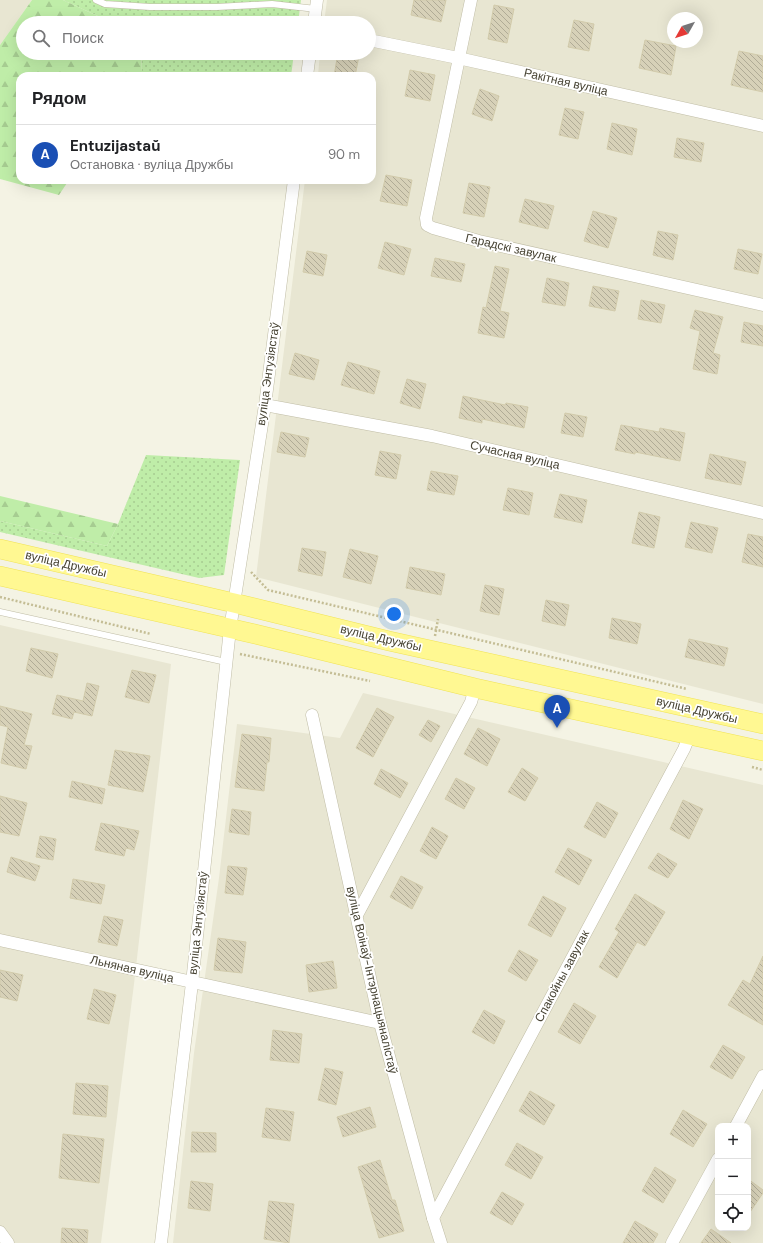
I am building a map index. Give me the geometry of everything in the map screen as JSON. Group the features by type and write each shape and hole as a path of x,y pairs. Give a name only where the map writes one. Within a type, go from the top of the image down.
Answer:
{"main road":[{"name":"вуліца Дружбы","path":"0,549 234,603 389,641 763,724"},
{"name":"вуліца Дружбы","path":"0,576 475,688 763,751"}],"street":[{"path":"458,58 471,0"},
{"path":"315,16 316,4"},
{"name":"Ракітная вуліца","path":"376,41 458,58 763,126"},
{"name":"Гарадскі завулак","path":"458,58 426,218 427,225 479,241 763,305"},
{"path":"308,72 309,60"},
{"name":"вуліца Энтузіястаў","path":"161,1243 192,982 230,629 265,405 293,184"},
{"name":"Сучасная вуліца","path":"265,405 432,436 763,513"},
{"path":"357,915 471,702 475,688"},
{"name":"вуліца Воінаў-Інтэрнацыяналістаў","path":"312,715 380,1023 433,1218 438,1242"},
{"name":"Спакойны завулак","path":"433,1218 690,734"},
{"name":"Льняная вуліца","path":"0,940 380,1023"},
{"path":"738,1123 763,1076"},
{"path":"672,1243 715,1164"},
{"path":"0,1232 8,1243"}],"lane":[{"path":"96,0 105,4 150,7 217,7 272,4 316,4"},
{"path":"0,612 226,662"}],"path":[{"path":"239,567 247,568 268,590 694,690"},
{"path":"0,598 153,634"},
{"path":"237,653 371,681"}],"shaded area":[{"path":"0,0 32,0 21,16 16,16 16,22 0,45"},
{"path":"327,0 763,0 763,704 256,577 305,184 376,184 376,72 318,72 319,60 376,60 376,16 325,16"},
{"path":"0,625 171,664 134,984 101,1243 0,1243"},
{"path":"363,693 763,785 763,1243 173,1243 194,1053 219,878 237,724 340,738"}],"green space":[{"path":"32,0 63,0 98,16 21,16"},
{"path":"63,0 301,0 299,16 98,16"},
{"path":"16,22 16,60 141,60 142,72 16,72 16,183 0,179 0,45"},
{"path":"141,60 293,60 292,72 142,72"},
{"path":"18,184 66,184 59,195"},
{"path":"146,455 240,460 224,575 199,578 0,532 0,521 107,546 118,524"},
{"path":"0,496 118,524 107,546 0,521"}],"building":[{"path":"414,0 446,0 441,22 411,15"},
{"path":"494,5 514,9 507,43 488,39"},
{"path":"574,20 594,24 589,51 568,47"},
{"path":"645,40 667,44 667,48 676,48 671,75 639,68"},
{"path":"739,51 763,56 763,92 731,85"},
{"path":"337,60 358,60 356,72 335,72"},
{"path":"410,70 435,75 430,101 405,96"},
{"path":"480,89 499,96 492,121 472,114"},
{"path":"565,108 584,112 578,139 559,135"},
{"path":"612,123 637,129 632,155 607,149"},
{"path":"677,138 704,143 701,162 674,157"},
{"path":"386,175 412,180 407,206 380,201"},
{"path":"469,183 490,187 484,217 463,213"},
{"path":"525,199 554,206 548,229 519,222"},
{"path":"593,211 617,218 608,248 584,241"},
{"path":"658,231 678,235 673,260 653,255"},
{"path":"385,242 411,249 404,275 378,268"},
{"path":"738,249 762,254 758,274 734,269"},
{"path":"307,251 327,255 323,276 303,272"},
{"path":"435,258 465,264 461,282 431,276"},
{"path":"495,266 509,269 500,311 509,313 504,338 478,333 483,307 486,308"},
{"path":"547,278 569,283 565,306 542,302"},
{"path":"593,286 619,291 615,311 589,306"},
{"path":"641,300 665,305 661,323 638,319"},
{"path":"695,310 723,317 713,353 720,355 717,374 693,369 700,331 690,328"},
{"path":"744,322 763,326 763,346 741,342"},
{"path":"295,353 319,360 314,380 289,374"},
{"path":"348,362 380,371 374,394 341,385"},
{"path":"407,379 426,384 420,409 400,403"},
{"path":"463,396 505,405 506,403 528,407 524,428 482,419 482,423 459,418"},
{"path":"565,413 587,417 583,437 561,433"},
{"path":"621,425 659,432 660,428 685,433 680,461 635,452 635,454 615,450"},
{"path":"281,432 309,438 305,457 277,452"},
{"path":"380,451 401,455 396,479 375,475"},
{"path":"710,454 746,462 741,485 705,478"},
{"path":"431,471 458,476 454,495 427,490"},
{"path":"508,488 533,493 529,515 503,510"},
{"path":"560,494 587,500 582,523 554,517"},
{"path":"639,512 660,517 654,548 632,543"},
{"path":"691,522 718,528 712,553 685,547"},
{"path":"748,534 763,537 763,567 742,562"},
{"path":"302,548 326,552 322,576 298,571"},
{"path":"350,549 378,556 371,584 343,577"},
{"path":"410,567 445,574 441,595 406,588"},
{"path":"485,585 504,589 499,615 480,611"},
{"path":"546,600 569,605 565,626 542,621"},
{"path":"612,618 641,624 637,644 609,638"},
{"path":"689,639 728,648 724,666 685,657"},
{"path":"31,648 58,654 52,678 26,671"},
{"path":"132,670 156,675 149,703 125,697"},
{"path":"87,683 99,686 92,716 74,712 72,719 52,714 57,695 83,701"},
{"path":"0,706 32,714 24,745 32,746 26,769 1,763 8,727 0,725"},
{"path":"377,708 394,717 373,757 356,748"},
{"path":"428,720 440,726 431,742 419,735"},
{"path":"478,728 500,739 487,766 464,754"},
{"path":"242,734 271,738 264,791 235,787"},
{"path":"115,750 150,756 143,792 108,785"},
{"path":"522,768 538,778 525,801 508,792"},
{"path":"381,769 408,783 400,798 374,784"},
{"path":"456,778 475,788 464,809 445,799"},
{"path":"72,781 105,789 102,804 69,797"},
{"path":"0,796 27,803 19,836 0,832"},
{"path":"683,800 703,809 689,839 670,829"},
{"path":"597,802 618,813 605,838 584,827"},
{"path":"232,809 251,812 249,835 229,832"},
{"path":"101,823 139,831 134,850 126,848 124,856 95,850"},
{"path":"432,827 448,836 436,859 420,851"},
{"path":"40,836 56,839 53,860 36,857"},
{"path":"568,848 592,860 579,885 555,872"},
{"path":"658,853 677,864 668,878 648,868"},
{"path":"11,857 40,866 35,881 7,872"},
{"path":"228,866 247,868 243,895 225,893"},
{"path":"401,876 423,887 412,909 390,897"},
{"path":"73,879 105,885 101,904 70,898"},
{"path":"635,894 665,912 645,946 637,942 617,978 599,967 619,932 615,929"},
{"path":"543,896 566,908 551,937 528,925"},
{"path":"104,916 123,920 117,946 98,942"},
{"path":"218,938 246,942 242,973 214,970"},
{"path":"519,950 538,960 526,981 508,971"},
{"path":"763,956 763,1025 728,1005 743,980 750,984"},
{"path":"333,961 337,988 309,992 306,965"},
{"path":"0,970 23,975 17,1001 0,997"},
{"path":"94,989 116,995 109,1024 87,1019"},
{"path":"574,1003 596,1016 580,1044 558,1032"},
{"path":"484,1010 505,1021 494,1044 472,1032"},
{"path":"273,1030 302,1034 299,1063 270,1060"},
{"path":"723,1045 745,1057 732,1079 710,1067"},
{"path":"325,1068 343,1072 336,1105 318,1100"},
{"path":"76,1083 108,1086 106,1117 73,1114"},
{"path":"530,1091 555,1105 544,1125 519,1111"},
{"path":"370,1107 376,1127 343,1137 337,1117"},
{"path":"266,1108 294,1112 290,1141 262,1137"},
{"path":"683,1110 707,1124 693,1147 670,1134"},
{"path":"192,1132 216,1133 216,1152 191,1152"},
{"path":"63,1134 104,1139 99,1183 59,1178"},
{"path":"517,1143 543,1157 531,1179 505,1165"},
{"path":"380,1160 392,1200 395,1200 404,1231 379,1238 358,1167"},
{"path":"655,1167 676,1180 663,1203 642,1191"},
{"path":"191,1181 213,1184 210,1211 188,1208"},
{"path":"751,1181 763,1190 763,1193 751,1211"},
{"path":"502,1192 524,1204 512,1225 490,1213"},
{"path":"269,1201 294,1204 289,1243 264,1239"},
{"path":"635,1221 658,1234 653,1243 623,1243"},
{"path":"62,1228 88,1230 87,1243 61,1243"},
{"path":"711,1229 731,1243 701,1243"}],"place":[{"name":"Entuzijastaŭ","path":"557,728"}]}
